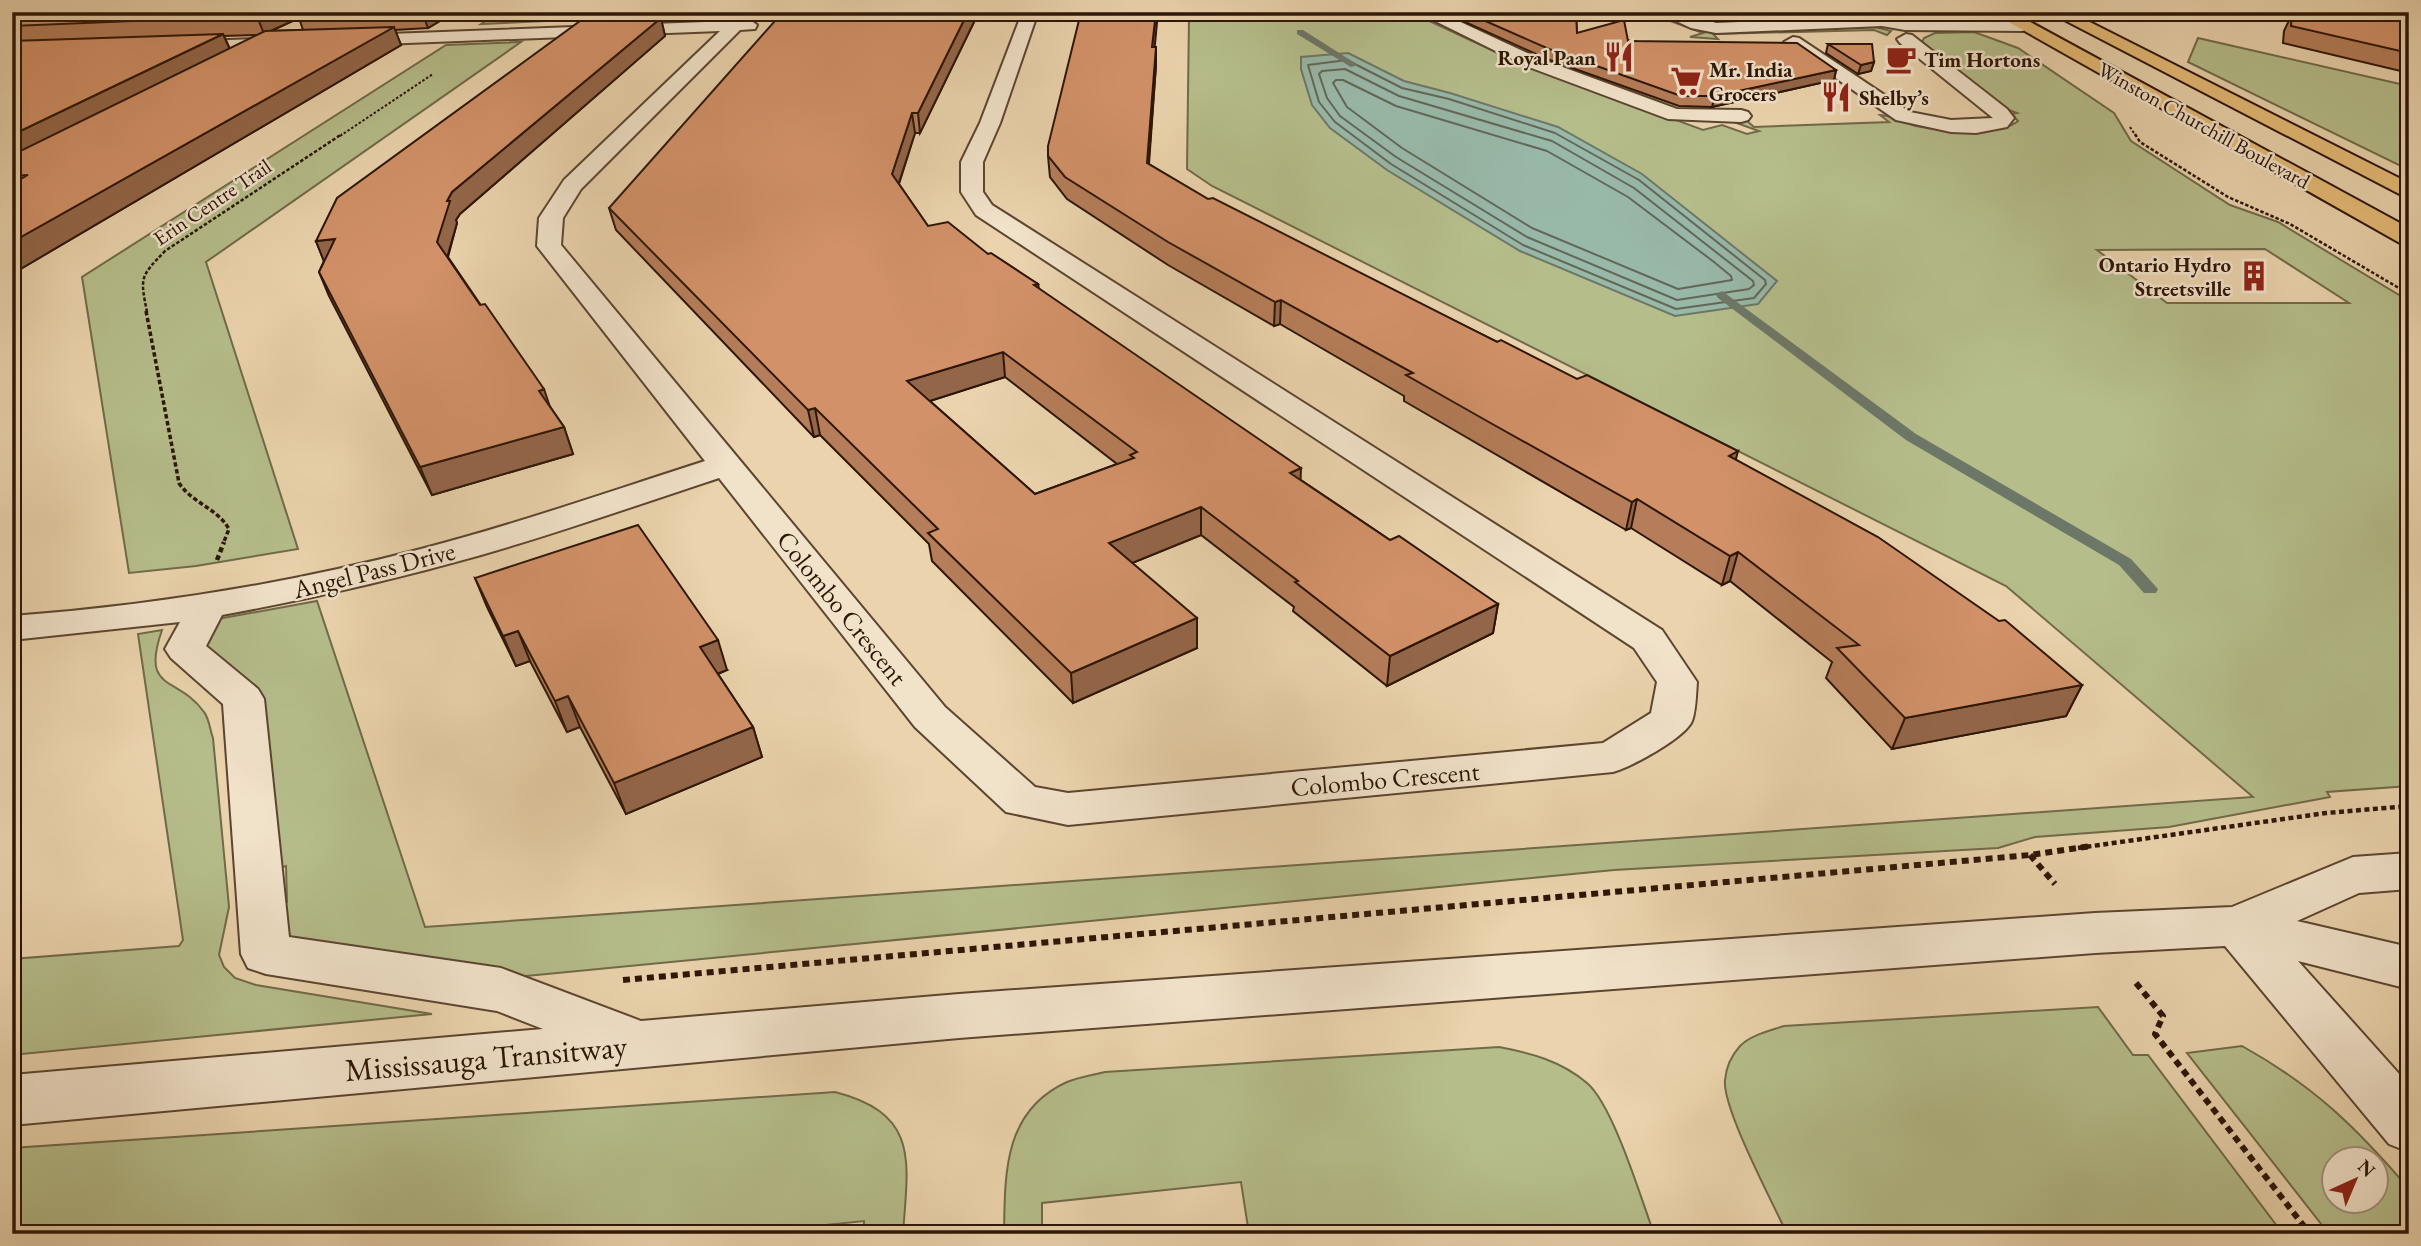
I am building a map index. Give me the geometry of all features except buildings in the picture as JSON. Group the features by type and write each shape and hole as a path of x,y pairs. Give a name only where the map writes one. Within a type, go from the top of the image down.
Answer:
{"main road":[{"name":"Winston Churchill Boulevard","path":"1998,12 2409,238"},
{"name":"Winston Churchill Boulevard","path":"2057,12 2409,192"}],"street":[{"path":"908,17 1014,12"},
{"name":"Colombo Crescent","path":"742,19 572,185 551,218 549,246 930,716 1022,801 1068,809 1614,757 1671,720 1677,682 1648,639 984,210 972,192 972,162 990,123 1030,12"},
{"path":"1424,12 1531,62 1675,115 1741,116"},
{"path":"1665,12 1716,28 1797,33 1883,21"},
{"path":"1844,12 1905,25 2023,26"},
{"path":"1761,15 1797,33 1903,116 1946,127 2000,123 2004,118 2000,113 1906,39"},
{"path":"162,47 742,19 772,24"},
{"path":"219,68 304,24"},
{"name":"Angel Pass Drive","path":"12,628 210,586 280,594 433,557 726,465"},
{"path":"210,586 185,649 243,699 265,954 501,990 641,1045"},
{"path":"2236,926 2353,875 2409,871"},
{"path":"2236,926 2409,968"},
{"path":"2236,926 2409,1126"},
{"name":"Mississauga Transitway","path":"12,1100 959,1016 2081,934 2236,926"}],"path":[{"name":"Erin Centre Trail","path":"210,586 229,529 225,520 215,511 184,494 179,483 142,288 144,273 165,251 432,74"},
{"path":"609,981 2030,855 2326,813 2409,806"},
{"path":"2163,1016 2155,1034 2310,1234"}],"green space":[{"path":"498,12 559,12 546,21 481,24"},
{"path":"1268,12 1410,12 1511,59 1703,130 1722,125 1747,134 1759,131 1731,121 1746,120 1754,127 1889,122 1880,115 1916,126 1939,129 1969,131 2010,126 2018,121 2012,114 2017,113 2004,108 1922,42 1924,38 1935,33 1974,32 2018,48 2114,113 2131,141 2230,205 2278,222 2409,301 2409,786 2327,792 2330,797 2169,827 2035,837 1998,848 1614,870 486,980 296,957 268,909 287,902 286,866 269,871 245,712 195,649 207,621 317,601 425,927 2253,797 2006,586 1212,186 1187,169 1189,17","holes":["2265,249 2349,303 2167,303 2097,250"]},
{"path":"1646,12 1657,12 1715,31 1875,27 1891,31 1887,35 1874,30 1713,34 1718,39 1690,37 1703,33"},
{"path":"2198,38 2409,86 2409,170 2188,62"},
{"path":"521,42 206,262 298,549 196,566 129,573 82,277 446,45"},
{"path":"162,630 156,650 159,674 194,700 204,712 213,738 229,907 219,955 224,967 235,978 256,985 432,1014 12,1055 12,959 179,946 183,940 138,634"},
{"path":"2098,1007 2133,1055 2148,1055 2283,1234 1787,1234 1740,1133 1726,1093 1728,1066 1734,1053 1744,1042 1784,1026"},
{"path":"2242,1046 2313,1092 2369,1144 2320,1144 2320,1214 2390,1214 2390,1168 2409,1189 2409,1234 2329,1234 2187,1053"},
{"path":"1499,1047 1534,1055 1567,1069 1597,1094 1625,1153 1654,1234 1249,1234 1241,1182 1042,1203 1042,1234 1004,1234 1007,1167 1019,1127 1030,1110 1046,1094 1072,1080 1105,1072"},
{"path":"835,1092 863,1101 882,1113 895,1127 903,1144 906,1163 903,1234 864,1234 864,1221 739,1234 12,1234 12,1148"}],"water":[{"path":"1348,53 1404,81 1558,127 1642,174 1777,281 1758,304 1675,316 1520,251 1387,170 1330,128 1312,105 1301,69 1301,57"}],"waterway":[{"path":"1300,32 1354,65"},
{"path":"1722,295 1911,437 2125,562 2150,589"}],"tunnel":[{"path":"1747,12 1761,15"}],"place":[{"name":"Royal Paan","path":"1619,57"},
{"name":"Tim Hortons","path":"1901,59"},
{"name":"Mr. India Grocers","path":"1686,81"},
{"name":"Shelby’s","path":"1836,97"},
{"name":"Ontario Hydro Streetsville","path":"2254,276"}]}
